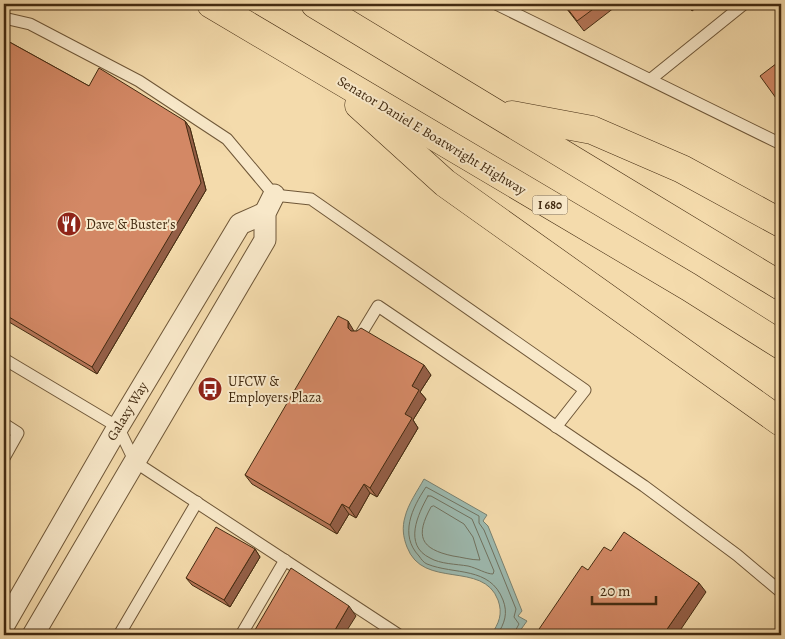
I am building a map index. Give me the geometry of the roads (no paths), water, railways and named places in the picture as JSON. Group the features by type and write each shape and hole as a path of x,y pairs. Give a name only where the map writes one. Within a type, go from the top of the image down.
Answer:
{"highway":[{"name":"Senator Daniel E Boatwright Highway","path":"211,4 689,287 781,345"},
{"path":"315,4 781,286"},
{"path":"318,67 445,183 781,422"},
{"path":"496,112 592,130 682,169 781,223"}],"street":[{"name":"Galaxy Way","path":"4,625 118,427 240,224 269,204"},
{"path":"34,635 265,240 269,204"}],"lane":[{"path":"496,4 781,144"},
{"path":"651,79 744,4"},
{"path":"4,18 30,24 139,81 227,138 269,204 311,199 585,390 556,427"},
{"path":"361,334 378,306 644,486 737,555 781,592"},
{"path":"4,359 118,427 135,462 399,635"},
{"path":"4,424 18,433 4,458"},
{"path":"119,635 197,502"},
{"path":"241,635 285,560"}],"water":[{"path":"424,479 487,515 483,521 488,526 522,611 518,616 527,621 517,635 491,635 498,622 500,610 498,600 490,588 480,581 426,568 415,560 407,547 403,532 406,512"}],"place":[{"name":"Dave & Buster's","path":"69,224"},
{"name":"UFCW & Employers Plaza","path":"210,389"}]}
